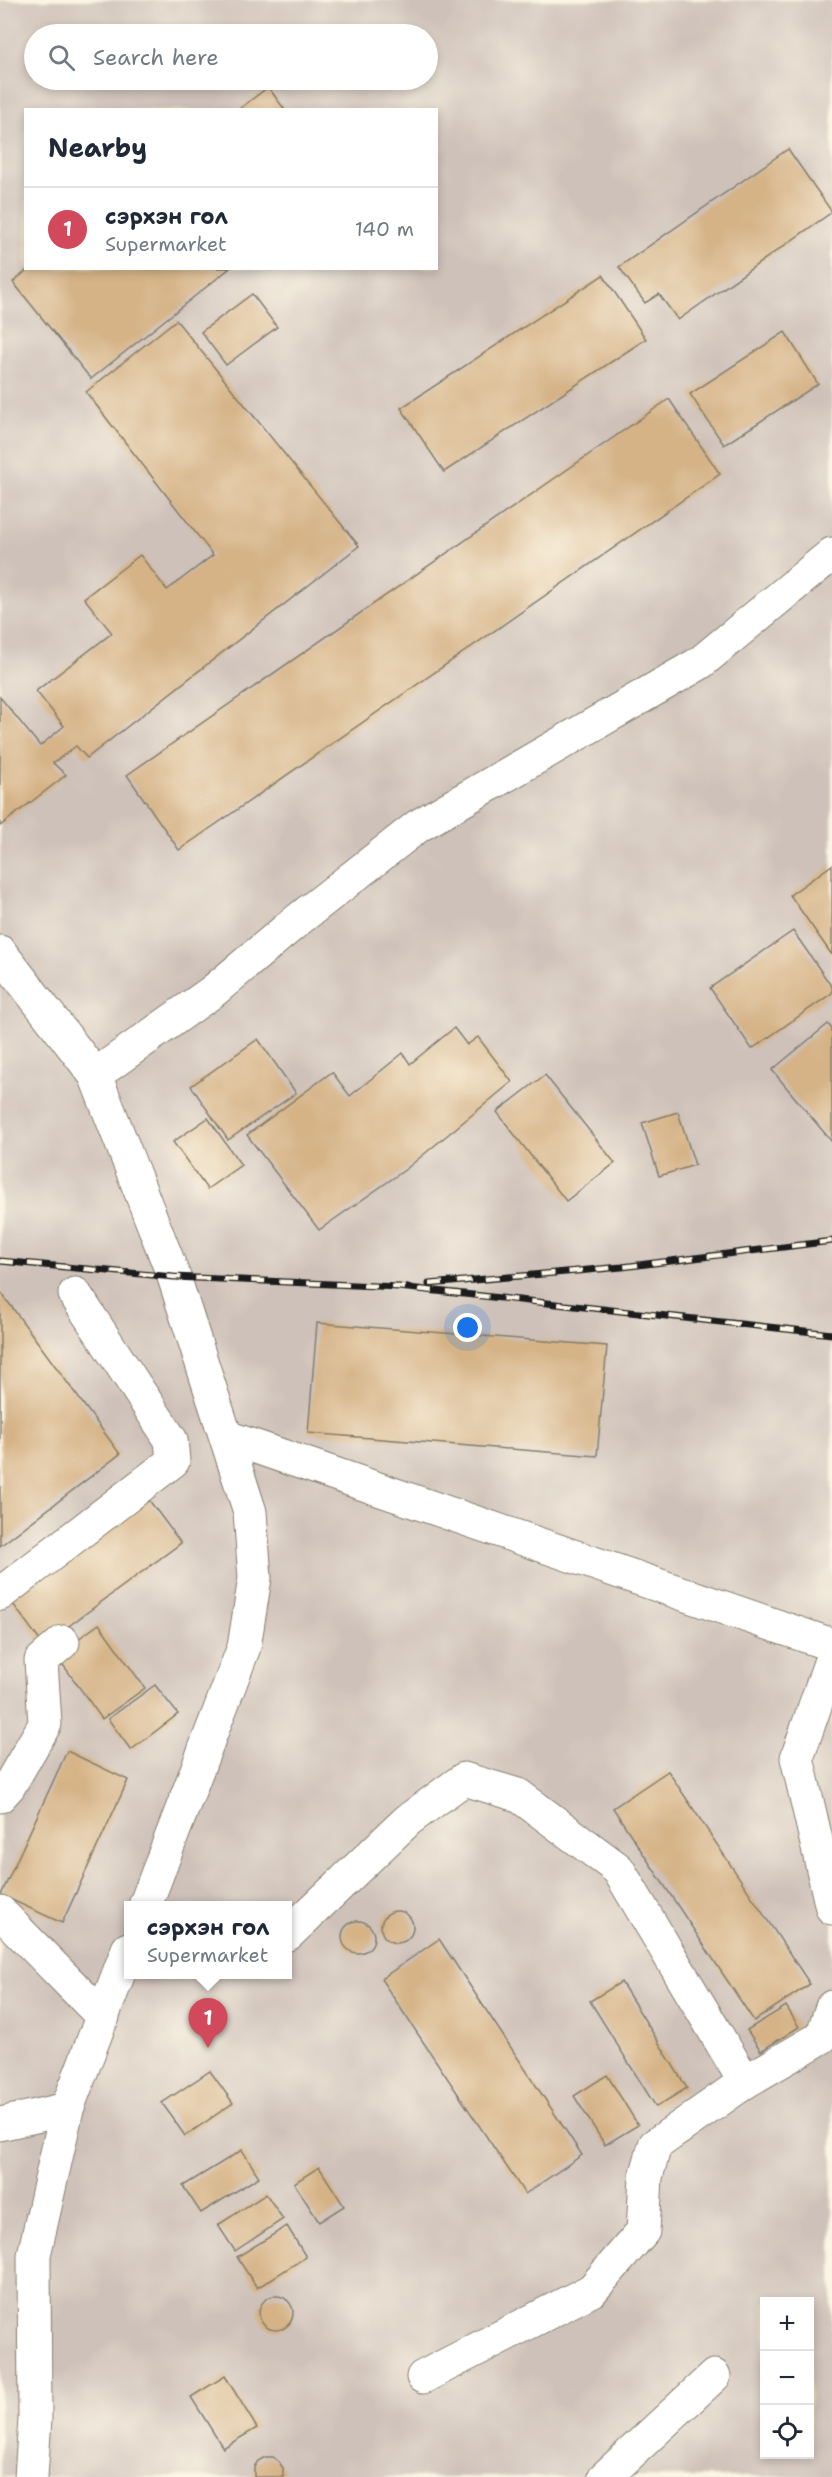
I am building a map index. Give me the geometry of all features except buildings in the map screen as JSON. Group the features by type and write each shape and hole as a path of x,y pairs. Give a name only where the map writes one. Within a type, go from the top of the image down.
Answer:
{"street":[{"path":"95,1075 212,992 294,923 418,826 700,663 832,555"},
{"path":"0,952 95,1075 174,1277 228,1437 250,1512 255,1578 244,1647 147,1901"},
{"path":"0,1594 173,1461 171,1440 75,1294"},
{"path":"228,1437 832,1645"},
{"path":"0,1796 9,1786 45,1724 41,1661 63,1642"},
{"path":"832,1657 797,1758 832,1908"},
{"path":"292,1930 408,1820 464,1779 518,1795 618,1869 745,2082"},
{"path":"0,1912 103,2017"},
{"path":"31,2477 35,2419 34,2255 67,2109 124,1962"},
{"path":"423,2377 592,2289 643,2231 646,2177 655,2145 745,2082 822,2037 832,2007"},
{"path":"0,2124 67,2109"},
{"path":"605,2477 714,2376"}],"shaded area":[{"path":"0,0 832,0 832,2477 0,2477"}],"railway":[{"path":"429,1284 622,1267 832,1241"},
{"path":"0,1261 174,1277 399,1287 832,1334"}],"place":[{"name":"сэрхэн гол","path":"208,2048"}]}
